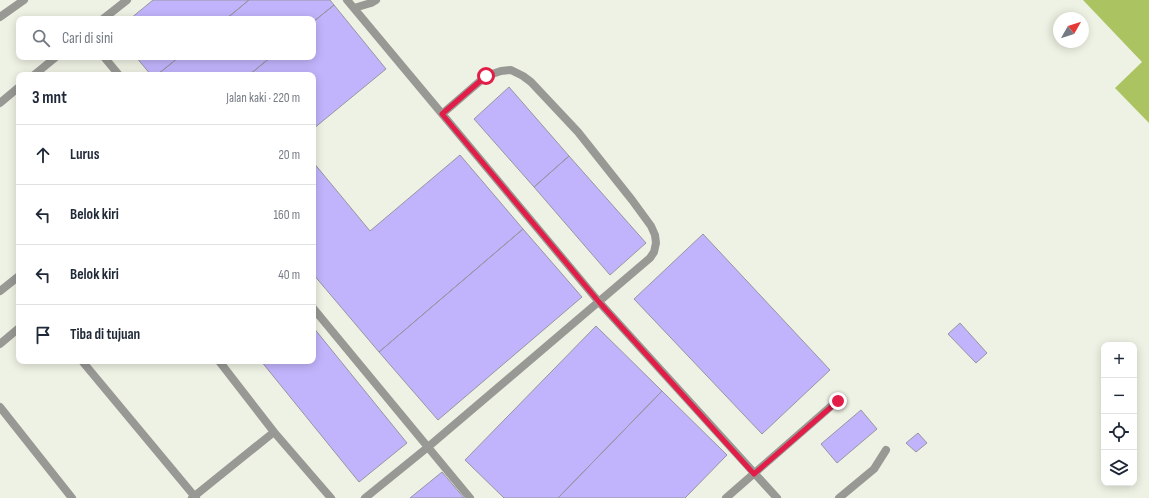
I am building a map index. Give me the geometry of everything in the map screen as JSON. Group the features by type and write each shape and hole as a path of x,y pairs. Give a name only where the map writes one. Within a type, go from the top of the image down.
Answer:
{"lane":[{"path":"0,17 24,0"},
{"path":"107,16 127,0"},
{"path":"347,0 599,302 777,498"},
{"path":"354,8 376,0"},
{"path":"38,72 52,60"},
{"path":"106,60 116,72"},
{"path":"365,498 428,447 650,258 656,243 655,235 651,226 578,132 532,82 523,76 511,70 501,70 486,76 442,114"},
{"path":"0,103 16,90"},
{"path":"0,291 16,278"},
{"path":"316,312 470,498"},
{"path":"0,344 16,331"},
{"path":"84,364 194,498 274,432"},
{"path":"221,364 274,432 331,498"},
{"path":"726,498 838,401"},
{"path":"0,407 72,498"},
{"path":"839,498 874,469 886,450"}],"shaded area":[{"path":"1083,0 1149,0 1149,123 1115,88 1142,62"}],"building":[{"path":"153,0 249,0 230,16 134,16"},
{"path":"249,0 330,0 334,5 316,20 316,16 230,16"},
{"path":"334,5 386,69 316,127 316,72 253,72 267,60 316,60 316,20"},
{"path":"138,60 175,60 161,72 148,72"},
{"path":"175,60 267,60 253,72 161,72"},
{"path":"509,87 569,156 534,187 474,119"},
{"path":"460,155 523,229 379,352 316,278 316,166 370,231"},
{"path":"569,156 646,243 610,275 534,187"},
{"path":"523,229 582,297 438,420 379,352"},
{"path":"703,234 830,370 762,434 634,299"},
{"path":"960,323 987,353 976,363 948,334"},
{"path":"596,326 662,391 558,498 504,498 465,460"},
{"path":"316,331 407,443 359,482 263,364 316,364"},
{"path":"662,391 727,455 685,498 558,498"},
{"path":"861,410 877,429 837,463 821,444"},
{"path":"918,433 927,443 916,452 906,443"},
{"path":"442,472 464,498 410,498"}],"route":[{"path":"486,76 442,114 599,302 754,474 838,401"}]}
